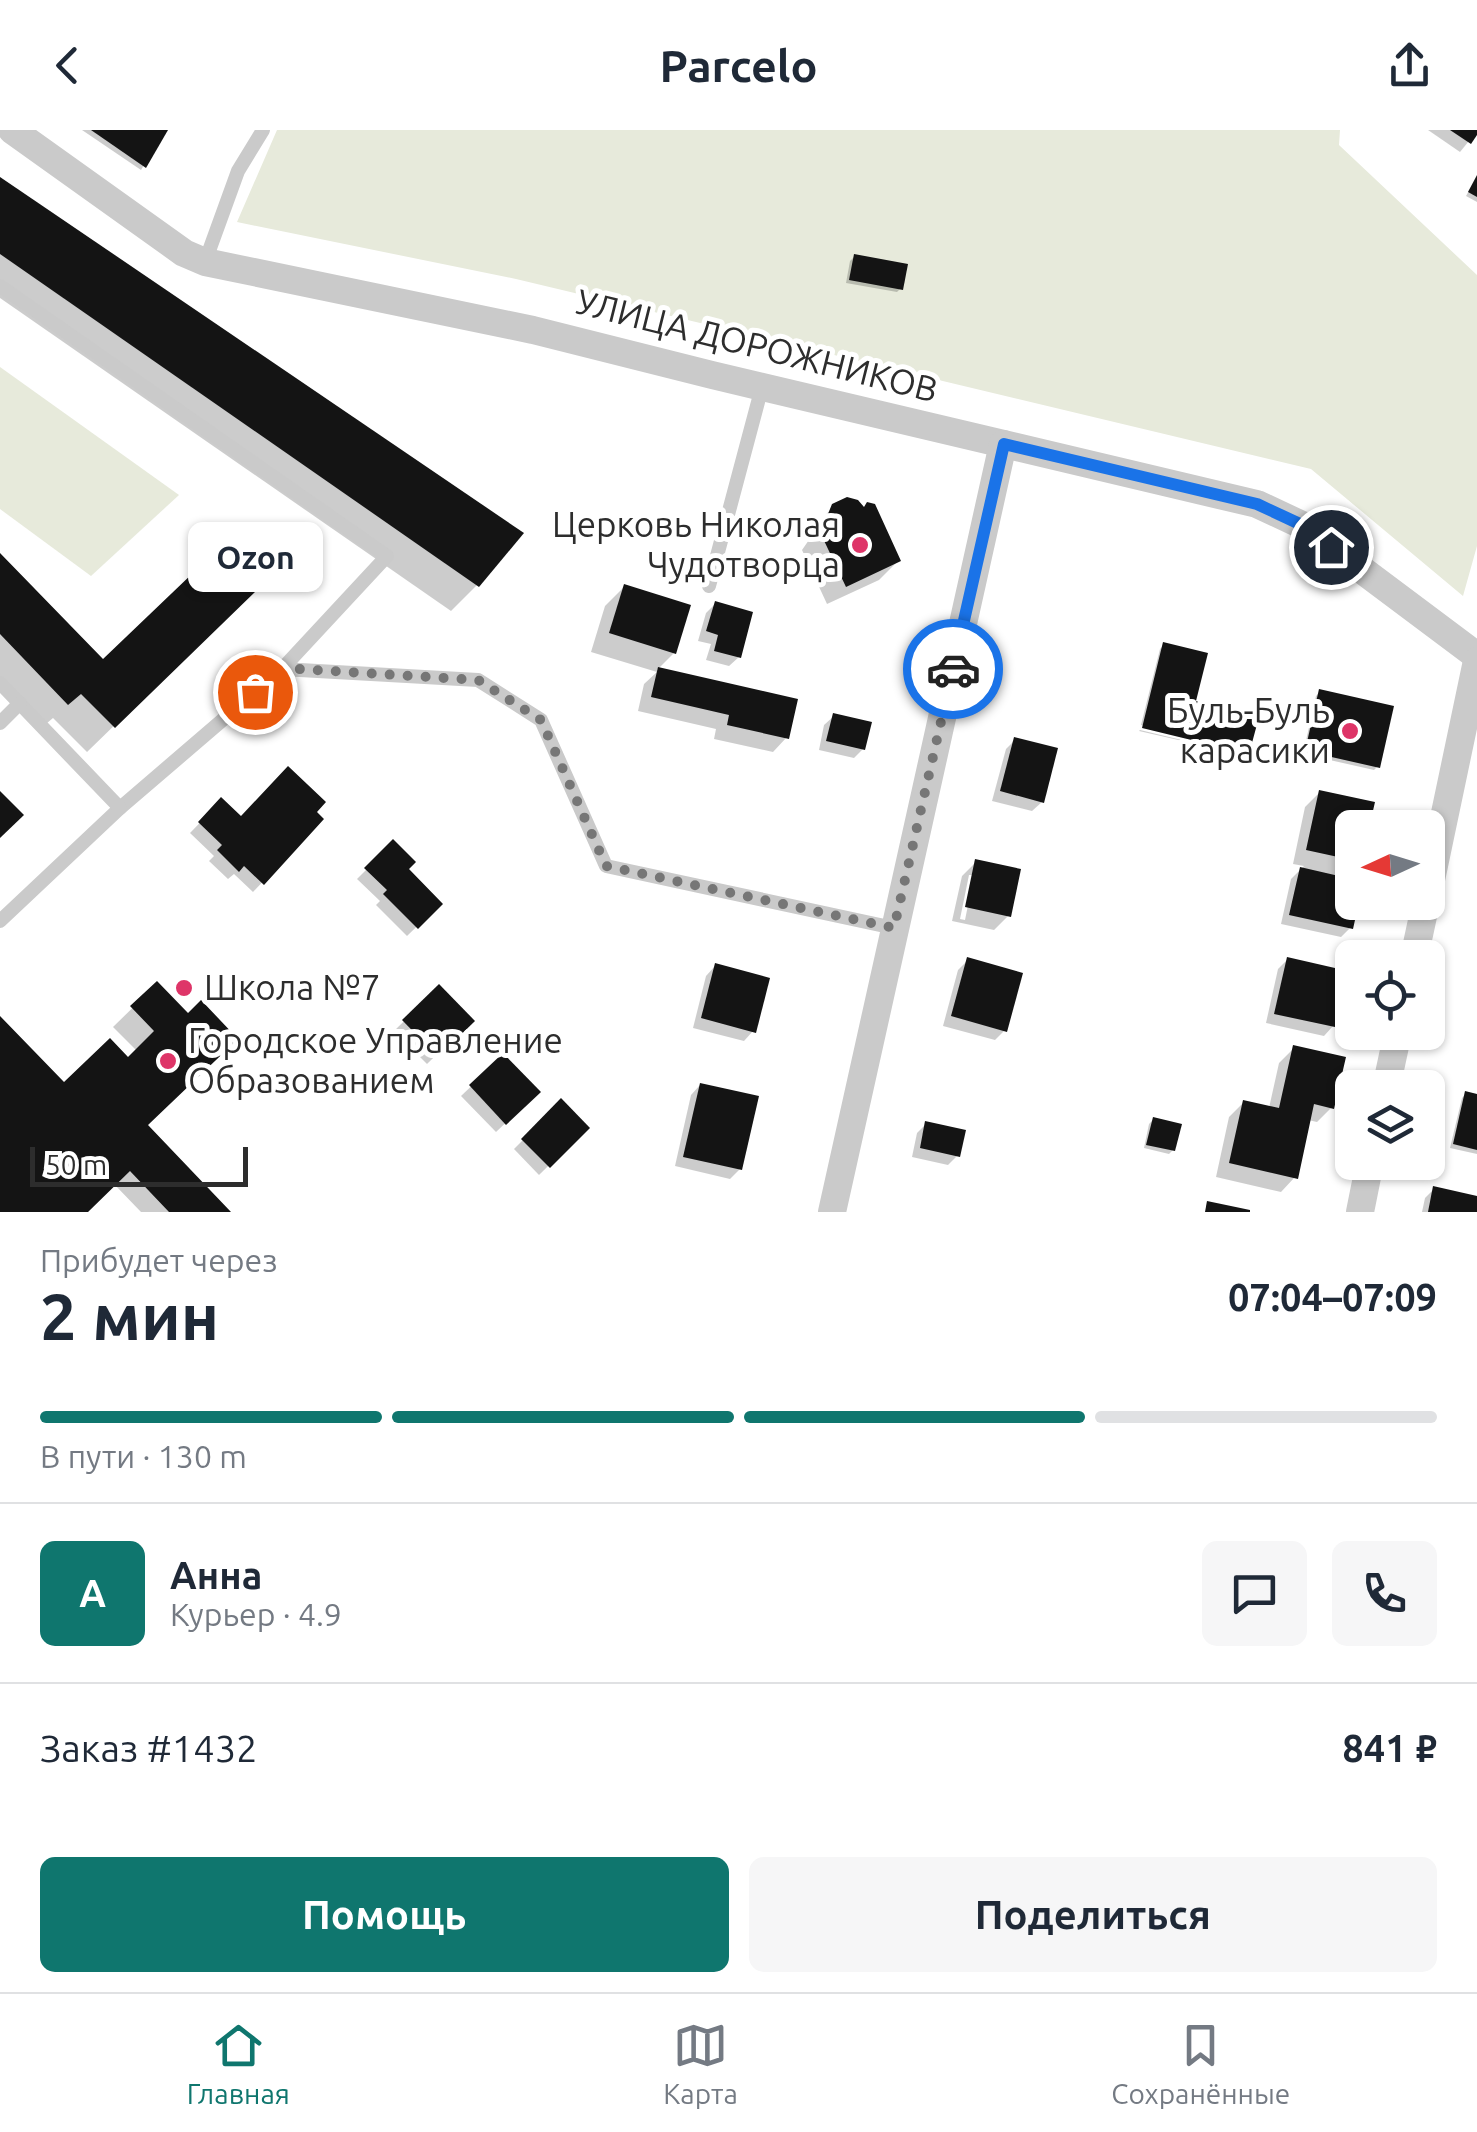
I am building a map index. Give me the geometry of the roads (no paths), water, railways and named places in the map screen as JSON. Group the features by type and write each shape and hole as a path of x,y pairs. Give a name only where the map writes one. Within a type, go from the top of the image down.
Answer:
{"street":[{"name":"УЛИЦА ДОРОЖНИКОВ","path":"12,130 184,252 204,262 533,330 1257,504 1302,525 1477,659"},
{"path":"832,1212 1004,444"},
{"path":"1445,812 1477,659"},
{"path":"1360,1212 1366,1180"}],"lane":[{"path":"204,262 238,171 263,130"},
{"path":"0,286 387,556 282,668 120,808 0,921"},
{"path":"709,586 762,387"},
{"path":"282,668 478,680 541,720 606,866 894,928"},
{"path":"0,683 120,808"},
{"path":"0,723 20,703"}],"place":[{"name":"Церковь Николая Чудотворца","path":"860,545"},
{"name":"Ozon","path":"255,692"},
{"name":"Буль-Буль карасики","path":"1350,731"},
{"name":"Школа №7","path":"184,988"},
{"name":"Городское Управление Образованием","path":"168,1061"}]}
